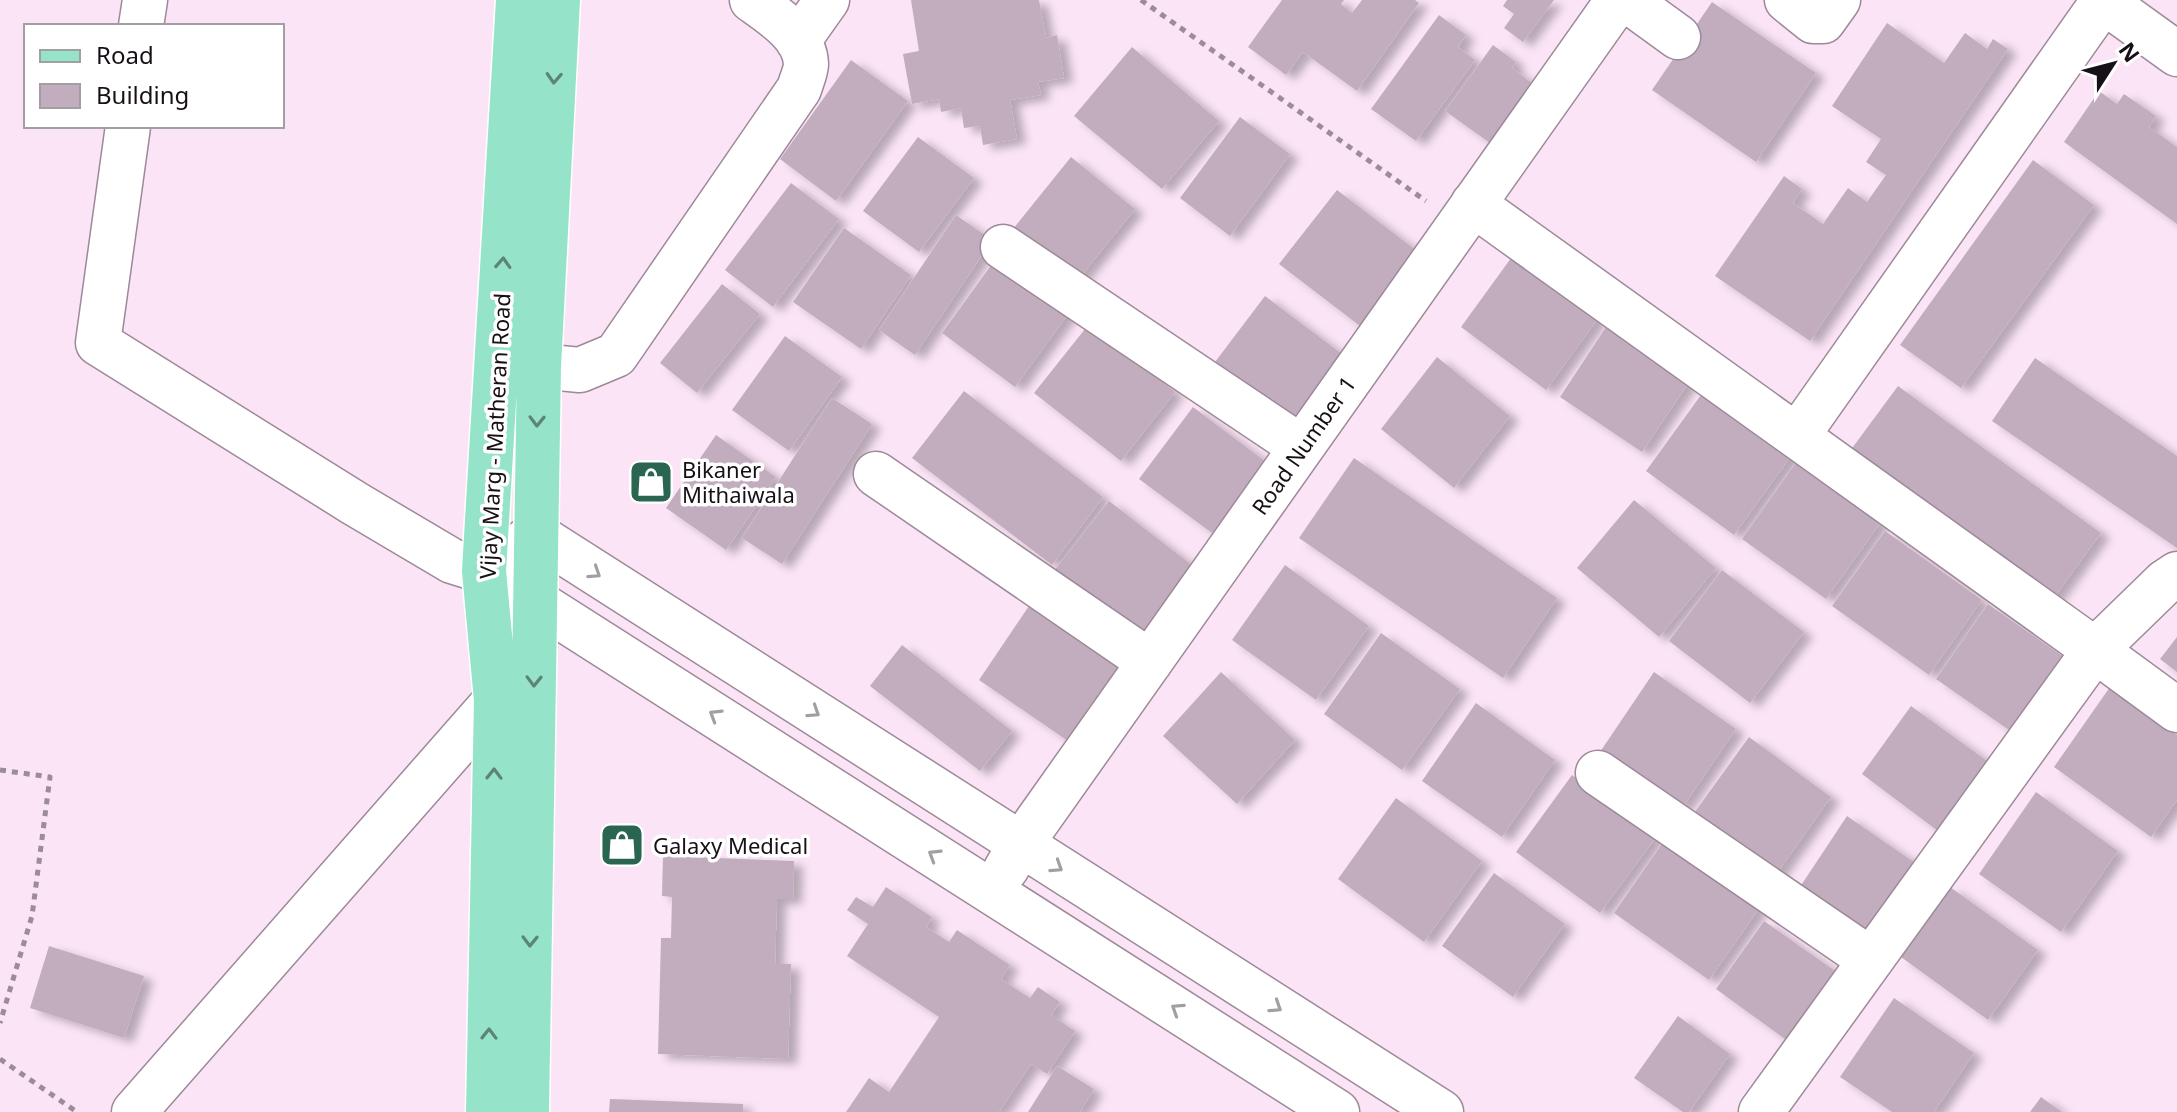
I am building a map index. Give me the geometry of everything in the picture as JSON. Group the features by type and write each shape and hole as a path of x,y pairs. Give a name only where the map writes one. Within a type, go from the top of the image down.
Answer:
{"main road":[{"name":"Vijay Marg - Matheran Road","path":"488,1112 496,700 484,571 518,0"},
{"name":"Vijay Marg - Matheran Road","path":"527,1112 539,366 558,0"}],"street":[{"path":"141,24 145,0"},
{"path":"539,366 580,370 616,355 799,89 806,64 798,41 779,19 752,0"},
{"path":"798,41 827,0"},
{"name":"Road Number 1","path":"992,891 1021,844 1618,0"},
{"path":"1627,0 1678,37"},
{"path":"1771,2 1813,21 1823,21 1838,0"},
{"path":"1797,436 2103,0 2177,54"},
{"path":"128,128 98,343 452,561 484,571 535,601 1337,1112"},
{"path":"1466,214 1797,436 2177,710"},
{"path":"1003,247 1301,447"},
{"path":"876,474 1150,662"},
{"path":"484,571 535,534 1441,1112"},
{"path":"1761,1112 2095,650 2177,574"},
{"path":"134,1112 496,700"},
{"path":"1598,773 1871,960"}],"path":[{"path":"1141,0 1466,214"},
{"path":"0,770 50,777 32,916 0,1023"},
{"path":"0,1059 77,1112"}],"building":[{"path":"911,0 1039,0 1046,38 1057,35 1064,78 1038,82 1041,95 1010,100 1017,139 983,145 980,126 964,128 961,108 941,112 939,99 912,104 903,54 919,51"},
{"path":"1282,0 1344,0 1341,4 1352,13 1362,0 1415,0 1419,3 1357,91 1303,52 1286,75 1248,47"},
{"path":"1507,0 1554,0 1523,42 1504,28 1514,14 1503,6"},
{"path":"1712,2 1816,73 1756,162 1652,90"},
{"path":"1439,15 1466,35 1458,47 1475,60 1416,141 1371,109"},
{"path":"1887,23 1944,63 1965,33 1987,49 1993,39 2008,49 1810,341 1715,276 1784,176 1802,189 1793,203 1823,224 1848,188 1867,202 1886,175 1866,162 1881,139 1832,106"},
{"path":"1493,45 1516,62 1512,68 1533,84 1490,143 1445,111"},
{"path":"1132,47 1219,121 1162,189 1074,116"},
{"path":"851,60 908,101 836,201 780,159"},
{"path":"2099,91 2117,104 2124,94 2156,116 2149,127 2177,147 2177,224 2064,142"},
{"path":"1240,117 1290,154 1230,236 1180,198"},
{"path":"918,137 974,178 919,252 863,211"},
{"path":"1071,157 1135,209 1077,281 1013,229"},
{"path":"2033,160 2094,205 1961,388 1900,345"},
{"path":"791,183 839,219 773,307 725,270"},
{"path":"1337,190 1421,254 1364,329 1279,264"},
{"path":"956,215 992,240 915,355 879,330"},
{"path":"844,228 911,275 861,349 793,302"},
{"path":"1514,254 1599,317 1546,390 1461,327"},
{"path":"997,257 1071,310 1015,387 942,333"},
{"path":"722,284 760,314 697,393 660,363"},
{"path":"1265,296 1342,354 1289,424 1212,366"},
{"path":"1089,324 1175,392 1121,461 1034,393"},
{"path":"1608,324 1691,379 1642,452 1560,397"},
{"path":"785,336 842,377 789,451 732,410"},
{"path":"1437,357 1510,416 1454,488 1381,429"},
{"path":"2035,358 2177,456 2177,548 1992,421"},
{"path":"1898,386 2101,533 2050,603 1847,455"},
{"path":"1706,388 1794,452 1734,535 1646,471"},
{"path":"964,391 1103,497 1052,565 912,458"},
{"path":"832,398 872,424 782,564 742,538"},
{"path":"1193,407 1265,461 1212,533 1139,479"},
{"path":"716,435 776,477 726,550 666,508"},
{"path":"1354,458 1557,598 1503,678 1299,538"},
{"path":"1797,461 1881,522 1826,599 1742,539"},
{"path":"1634,500 1716,568 1659,637 1577,568"},
{"path":"1109,501 1201,572 1144,645 1053,572"},
{"path":"1885,531 1982,600 1929,675 1832,606"},
{"path":"1285,565 1369,626 1316,700 1232,640"},
{"path":"1722,570 1804,632 1750,703 1669,641"},
{"path":"1031,603 1121,664 1068,741 979,680"},
{"path":"1988,604 2071,662 2019,737 1936,679"},
{"path":"1381,633 1460,689 1402,770 1324,714"},
{"path":"2177,637 2177,672 2160,659"},
{"path":"902,645 1012,731 980,771 870,686"},
{"path":"1221,672 1295,740 1237,804 1163,736"},
{"path":"1654,672 1736,729 1682,808 1600,752"},
{"path":"2110,687 2177,735 2177,800 2151,837 2054,767"},
{"path":"1476,703 1555,760 1502,837 1422,781"},
{"path":"1911,706 1997,768 1946,837 1862,774"},
{"path":"1749,737 1831,797 1772,880 1689,820"},
{"path":"1572,775 1656,837 1600,913 1516,852"},
{"path":"2036,792 2118,851 2061,932 1979,874"},
{"path":"1396,798 1482,861 1424,942 1338,879"},
{"path":"1847,816 1924,869 1875,942 1798,890"},
{"path":"1664,841 1760,907 1709,980 1614,913"},
{"path":"663,856 794,861 793,899 777,899 775,964 791,964 788,1059 658,1054 661,938 671,938 672,897 662,896"},
{"path":"1494,873 1565,924 1513,997 1442,946"},
{"path":"886,887 932,917 926,927 949,942 957,930 1010,965 1001,979 1030,998 1038,987 1060,1002 1051,1015 1075,1031 1047,1074 1031,1064 999,1112 846,1112 869,1078 889,1092 939,1017 847,956 868,924 847,910 856,897 873,907"},
{"path":"1950,887 2038,950 1988,1020 1901,957"},
{"path":"1764,921 1838,973 1789,1042 1716,989"},
{"path":"49,946 144,976 124,1038 30,1008"},
{"path":"1894,998 1974,1053 1934,1112 1892,1112 1840,1077"},
{"path":"1678,1016 1730,1054 1689,1112 1683,1112 1634,1078"},
{"path":"1057,1066 1094,1089 1080,1112 1028,1112"},
{"path":"2041,1097 2062,1112 2030,1112"},
{"path":"610,1099 743,1104 743,1112 609,1112"}],"place":[{"name":"Bikaner Mithaiwala","path":"651,482"},
{"name":"Galaxy Medical","path":"622,845"}]}
